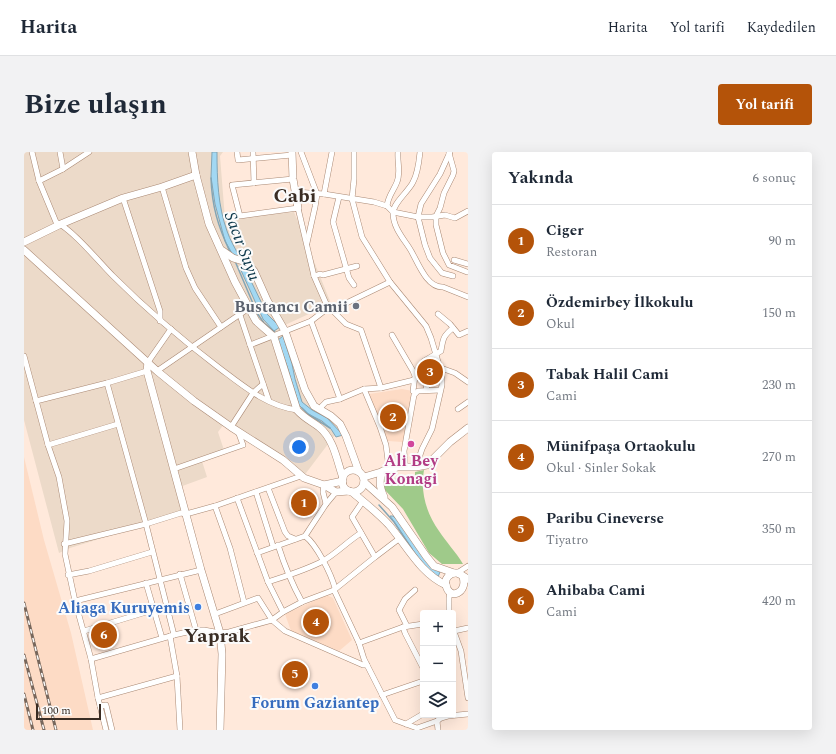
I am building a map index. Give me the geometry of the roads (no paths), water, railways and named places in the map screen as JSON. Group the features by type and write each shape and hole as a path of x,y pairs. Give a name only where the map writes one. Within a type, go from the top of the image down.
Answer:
{"street":[{"path":"32,152 39,181 56,222 61,224 137,301 192,347 253,393 283,408 297,410"},
{"path":"60,152 63,170"},
{"path":"39,181 63,170 89,152"},
{"path":"192,152 196,175 209,224 256,321 274,337 297,410 303,417 319,427 327,436 343,479 344,487 363,501 388,524 423,569 438,581 446,585"},
{"path":"237,152 238,160 292,154 295,192 314,276 330,309 346,324 361,330 381,388"},
{"path":"253,152 254,183"},
{"path":"301,152 317,194 316,207 307,244"},
{"path":"324,194 332,152"},
{"path":"354,152 352,199 362,237 390,282 426,326 441,368 442,375 440,390 432,429 422,449 416,467"},
{"path":"387,206 388,198 397,182 399,174 398,152"},
{"path":"393,212 397,203 414,180 420,152"},
{"path":"449,153 454,171 444,192 440,208 436,216 436,225 438,238 449,265 467,272"},
{"path":"449,153 440,174 421,204 418,218 430,258 442,273 453,276"},
{"path":"24,242 61,224 123,198 162,187 196,175"},
{"path":"293,179 232,185 240,216 298,208"},
{"path":"162,187 186,268 195,288 222,327"},
{"path":"295,192 324,194 374,202 387,206 393,212 404,242 409,247 422,272 431,282 440,288 443,287 468,297"},
{"path":"339,197 333,222 346,268 354,286"},
{"path":"123,198 160,311 160,321"},
{"path":"393,212 418,218 445,215 455,218 468,211"},
{"path":"24,250 157,370 194,401 231,427 283,460 301,476 324,485 336,492 359,491 364,485 363,477 346,436 340,424 314,406 305,390 285,331 267,300 254,271 246,262 233,258 222,251"},
{"path":"231,272 232,267 239,260"},
{"path":"454,260 468,264"},
{"path":"314,276 357,266"},
{"path":"250,345 274,337 311,321 330,309 390,282"},
{"path":"157,370 249,308"},
{"path":"438,314 459,335 468,331"},
{"path":"240,315 269,401"},
{"path":"311,321 340,399"},
{"path":"427,390 423,372 424,361 441,351 444,335 453,328"},
{"path":"171,329 148,362 147,371 201,570 220,633 222,654 220,730"},
{"path":"392,334 415,376 413,391"},
{"path":"24,356 64,499 67,521 64,554 68,575 91,659 98,698 106,730"},
{"path":"441,368 455,373 468,382"},
{"path":"36,400 107,383 147,371"},
{"path":"320,410 326,402 340,399 364,389 381,388 414,380 423,372"},
{"path":"107,383 146,524 166,606 172,635 177,676 180,730"},
{"path":"231,427 253,393 263,384"},
{"path":"364,389 380,426 386,445 386,470 380,477 380,488 385,499"},
{"path":"405,467 404,451 414,395 418,390 440,390"},
{"path":"458,409 468,402"},
{"path":"48,445 118,424"},
{"path":"363,477 398,467 427,466 450,442 468,428"},
{"path":"174,469 243,445 239,432"},
{"path":"324,485 343,479 344,475 353,470 363,477 399,515 434,566 461,576 466,583 465,592 456,594 450,592"},
{"path":"64,544 146,524 181,513 186,514 215,506 301,476"},
{"path":"324,485 323,492 326,504"},
{"path":"268,488 288,536 295,539"},
{"path":"256,492 276,546 302,602"},
{"path":"257,553 305,536 326,504 336,492"},
{"path":"237,498 268,582 283,612"},
{"path":"363,501 352,517 375,557"},
{"path":"215,506 230,548 244,602"},
{"path":"268,582 290,575 323,561 348,544 352,538 361,533"},
{"path":"305,536 310,539 323,561 359,643 367,665 395,720 417,728 440,718"},
{"path":"91,659 172,635 196,630 220,633 229,632 272,620 283,612 302,602 335,589 400,538"},
{"path":"68,575 89,571 152,552"},
{"path":"461,576 468,566"},
{"path":"75,602 180,574 201,570"},
{"path":"180,574 196,630"},
{"path":"449,610 450,592 446,585 446,579 448,576 461,576"},
{"path":"146,583 162,638"},
{"path":"415,590 405,599 399,610 405,627 405,633 420,662"},
{"path":"215,614 258,598 272,620 285,631 362,665 367,665"},
{"path":"84,631 166,606"},
{"path":"359,643 405,627 420,624"},
{"path":"456,630 468,628"},
{"path":"456,638 461,651 468,698"},
{"path":"461,651 468,649"},
{"path":"98,698 177,676"},
{"path":"382,695 420,682"},
{"path":"100,706 106,705 112,730"},
{"path":"456,715 468,714"},
{"path":"406,724 420,716"},
{"path":"438,730 440,718"}],"water":[{"path":"212,152 217,152 219,192 224,222 239,256 233,255 225,241 215,204 211,177"},
{"path":"239,266 247,267 249,277 267,314 280,327 274,331 263,319"},
{"path":"283,336 302,402 312,410 327,418 343,435 336,437 331,429 322,421 308,414 299,405 278,340"},
{"path":"390,516 393,516 398,521 433,568 440,572 438,577 424,564"}],"waterway":[{"name":"Sacır Suyu","path":"211,178 216,216 230,252"},
{"name":"Sacır Suyu","path":"235,261 257,313 264,323 276,333"},
{"name":"Sacır Suyu","path":"302,408 308,414 330,428"},
{"name":"Sacır Suyu","path":"379,505 394,522 412,549"}],"railway":[{"path":"24,603 56,730"},
{"path":"24,655 44,730"},
{"path":"24,694 33,730"}],"place":[{"name":"Bustancı Camii","path":"356,306"},
{"name":"Tabak Halil Cami","path":"430,372"},
{"name":"Özdemirbey İlkokulu","path":"393,417"},
{"name":"Ali Bey Konagi","path":"411,444"},
{"name":"Ciger","path":"304,503"},
{"name":"Aliaga Kuruyemis","path":"198,607"},
{"name":"Münifpaşa Ortaokulu","path":"316,622"},
{"name":"Ahibaba Cami","path":"104,635"},
{"name":"Paribu Cineverse","path":"295,674"},
{"name":"Forum Gaziantep","path":"315,686"}],"district":[{"name":"Cabi","path":"295,195"},
{"name":"Yaprak","path":"217,635"}]}
